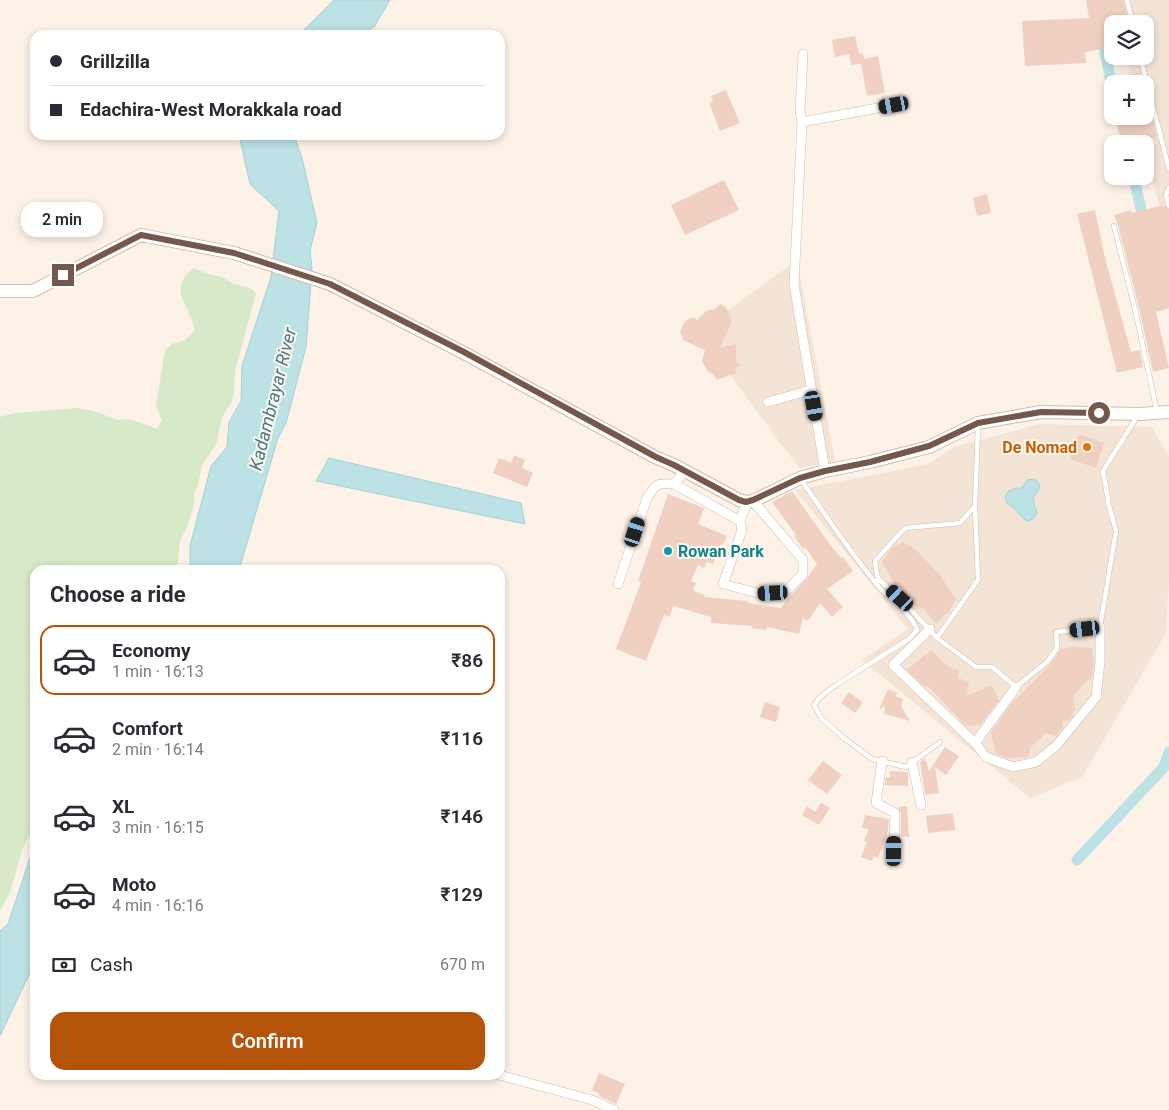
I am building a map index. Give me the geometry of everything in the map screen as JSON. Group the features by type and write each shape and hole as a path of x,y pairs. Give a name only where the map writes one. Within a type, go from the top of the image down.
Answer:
{"main road":[{"path":"0,291 33,291 141,235 234,253 330,284 464,352 739,500 750,501 800,478 929,446 978,423 1041,412 1163,413"}],"street":[{"path":"803,54 800,111 802,122 794,284 825,471"},
{"path":"802,122 894,105"},
{"path":"768,402 811,390"},
{"path":"674,484 685,472"},
{"path":"618,584 647,498 654,486 660,483 674,484 740,521"},
{"path":"750,501 803,560 803,574 786,592 761,594 723,584 742,530 740,521 750,501"},
{"path":"930,629 892,665 975,743 986,757 1013,767 1036,762 1056,746 1096,697 1100,662 1100,627"},
{"path":"975,743 1016,687"},
{"path":"882,761 876,804 895,813 894,851"},
{"path":"912,762 921,805"},
{"path":"505,1077 592,1100 614,1110"}],"lane":[{"path":"1127,0 1131,15"},
{"path":"1142,65 1169,169"},
{"path":"1169,186 1166,195 1169,206"},
{"path":"1114,226 1163,413"},
{"path":"975,506 960,523 905,528 875,561 878,579 937,638 976,667 992,667 1016,687 1047,662 1057,648 1056,632 1100,627 1116,531 1109,506 1103,471 1138,414"},
{"path":"937,638 978,580 975,506 978,423"},
{"path":"800,478 858,559 880,587 914,621 917,630 910,639 836,685 814,705 822,719 872,759 906,767 940,742"}],"shaded area":[{"path":"1116,0 1169,0 1169,254 1154,185 1154,135 1141,135 1140,125 1154,125 1154,75 1130,75 1128,65 1154,65 1154,15 1119,15"},
{"path":"797,260 835,462 799,468 698,332"},
{"path":"1040,424 1152,427 1169,456 1169,579 1166,633 1082,777 1030,798 862,660 908,629 795,490 928,464 954,447"}],"green space":[{"path":"194,268 211,275 220,276 234,284 250,288 256,293 235,371 232,401 222,417 216,445 202,465 188,525 180,541 178,565 30,565 30,833 22,850 10,892 0,911 0,417 15,413 77,408 97,412 117,420 128,419 136,421 157,429 162,421 156,406 165,350 172,344 185,340 195,330 182,298 182,283"}],"water":[{"path":"334,0 390,0 374,27 368,30 304,30"},
{"name":"Kadambrayar River","path":"240,140 296,140 302,158 317,223 310,250 312,268 306,347 286,423 278,438 240,565 190,565 190,546 211,466 227,447 229,422 241,401 242,366 271,277 279,211 250,184"},
{"path":"329,458 521,503 525,524 316,481"},
{"path":"1034,479 1040,487 1033,498 1037,514 1033,519 1027,521 1007,503 1005,496 1012,489 1022,488 1027,480"},
{"path":"30,858 30,973 0,1036 0,931 8,924"}],"building":[{"path":"1086,0 1123,0 1127,15 1104,15 1104,48 1085,52 1086,63 1025,66 1022,21 1089,18"},
{"path":"855,36 859,54 863,53 864,59 878,56 885,93 867,96 861,64 851,65 849,54 835,57 832,40"},
{"path":"726,90 740,123 720,131 709,103 713,101 711,96"},
{"path":"1117,125 1154,125 1157,137 1154,138 1154,135 1119,135"},
{"path":"724,180 739,210 685,235 671,205"},
{"path":"987,194 991,213 977,216 973,198"},
{"path":"1164,205 1169,210 1169,308 1156,312 1169,368 1153,372 1139,308 1114,215 1131,210 1132,213"},
{"path":"1095,210 1105,258 1131,352 1140,350 1143,367 1117,373 1077,214"},
{"path":"720,304 726,307 732,321 720,348 736,344 736,361 741,366 735,368 736,373 717,380 713,374 708,372 702,361 705,350 683,340 680,332 685,321 694,317 697,320 706,311 715,309"},
{"path":"1079,434 1104,443 1096,468 1070,459"},
{"path":"514,455 525,460 522,468 533,473 527,487 493,473 499,458 511,463"},
{"path":"792,491 828,542 841,558 843,557 853,571 827,589 843,607 832,617 820,603 808,621 803,618 799,634 767,627 766,630 751,628 752,626 711,623 711,617 673,606 670,617 664,615 646,661 616,649 641,582 638,581 668,494 704,508 698,524 727,536 723,545 721,544 713,564 707,562 704,568 698,565 691,581 696,583 693,591 705,595 704,597 748,601 748,603 781,608 817,564 805,547 803,549 794,536 796,535 772,502"},
{"path":"903,542 915,549 939,574 956,599 950,610 936,623 923,608 918,609 897,588 882,562 892,548"},
{"path":"1071,647 1092,648 1094,663 1092,678 1084,683 1073,697 1075,710 1069,720 1062,722 1063,727 1056,736 1046,733 1030,748 1029,757 1007,758 996,754 991,732 1011,704 1050,665 1060,650"},
{"path":"931,650 949,667 959,670 958,678 969,682 967,696 991,685 999,700 980,725 966,726 928,686 925,687 907,670"},
{"path":"888,689 898,693 895,696 903,699 901,706 910,721 884,714 884,706 879,710"},
{"path":"849,692 863,703 855,713 841,703"},
{"path":"765,702 780,707 776,722 760,717"},
{"path":"945,747 959,756 946,775 935,767 939,793 925,795 920,762 925,758 929,771"},
{"path":"823,761 842,775 827,794 808,780"},
{"path":"890,771 908,772 908,786 885,785 886,777 890,777"},
{"path":"821,803 830,808 819,825 802,815 807,806 815,812"},
{"path":"907,806 909,837 901,836 901,813 898,807"},
{"path":"953,813 955,830 928,833 926,816"},
{"path":"865,815 889,819 888,831 878,858 874,856 872,861 861,857 867,842 864,841 869,829 862,828"},
{"path":"599,1073 625,1084 616,1104 599,1096 600,1094 592,1090"}],"waterway":[{"path":"1102,35 1110,75"},
{"path":"1135,185 1145,225"},
{"path":"1077,860 1164,767 1169,752"}],"place":[{"name":"De Nomad","path":"1087,447"},
{"name":"Rowan Park","path":"668,551"}],"route":[{"path":"63,275 141,235 234,253 330,284 464,352 656,457 746,502 800,478 929,446 978,423 1041,412 1099,413"}]}
